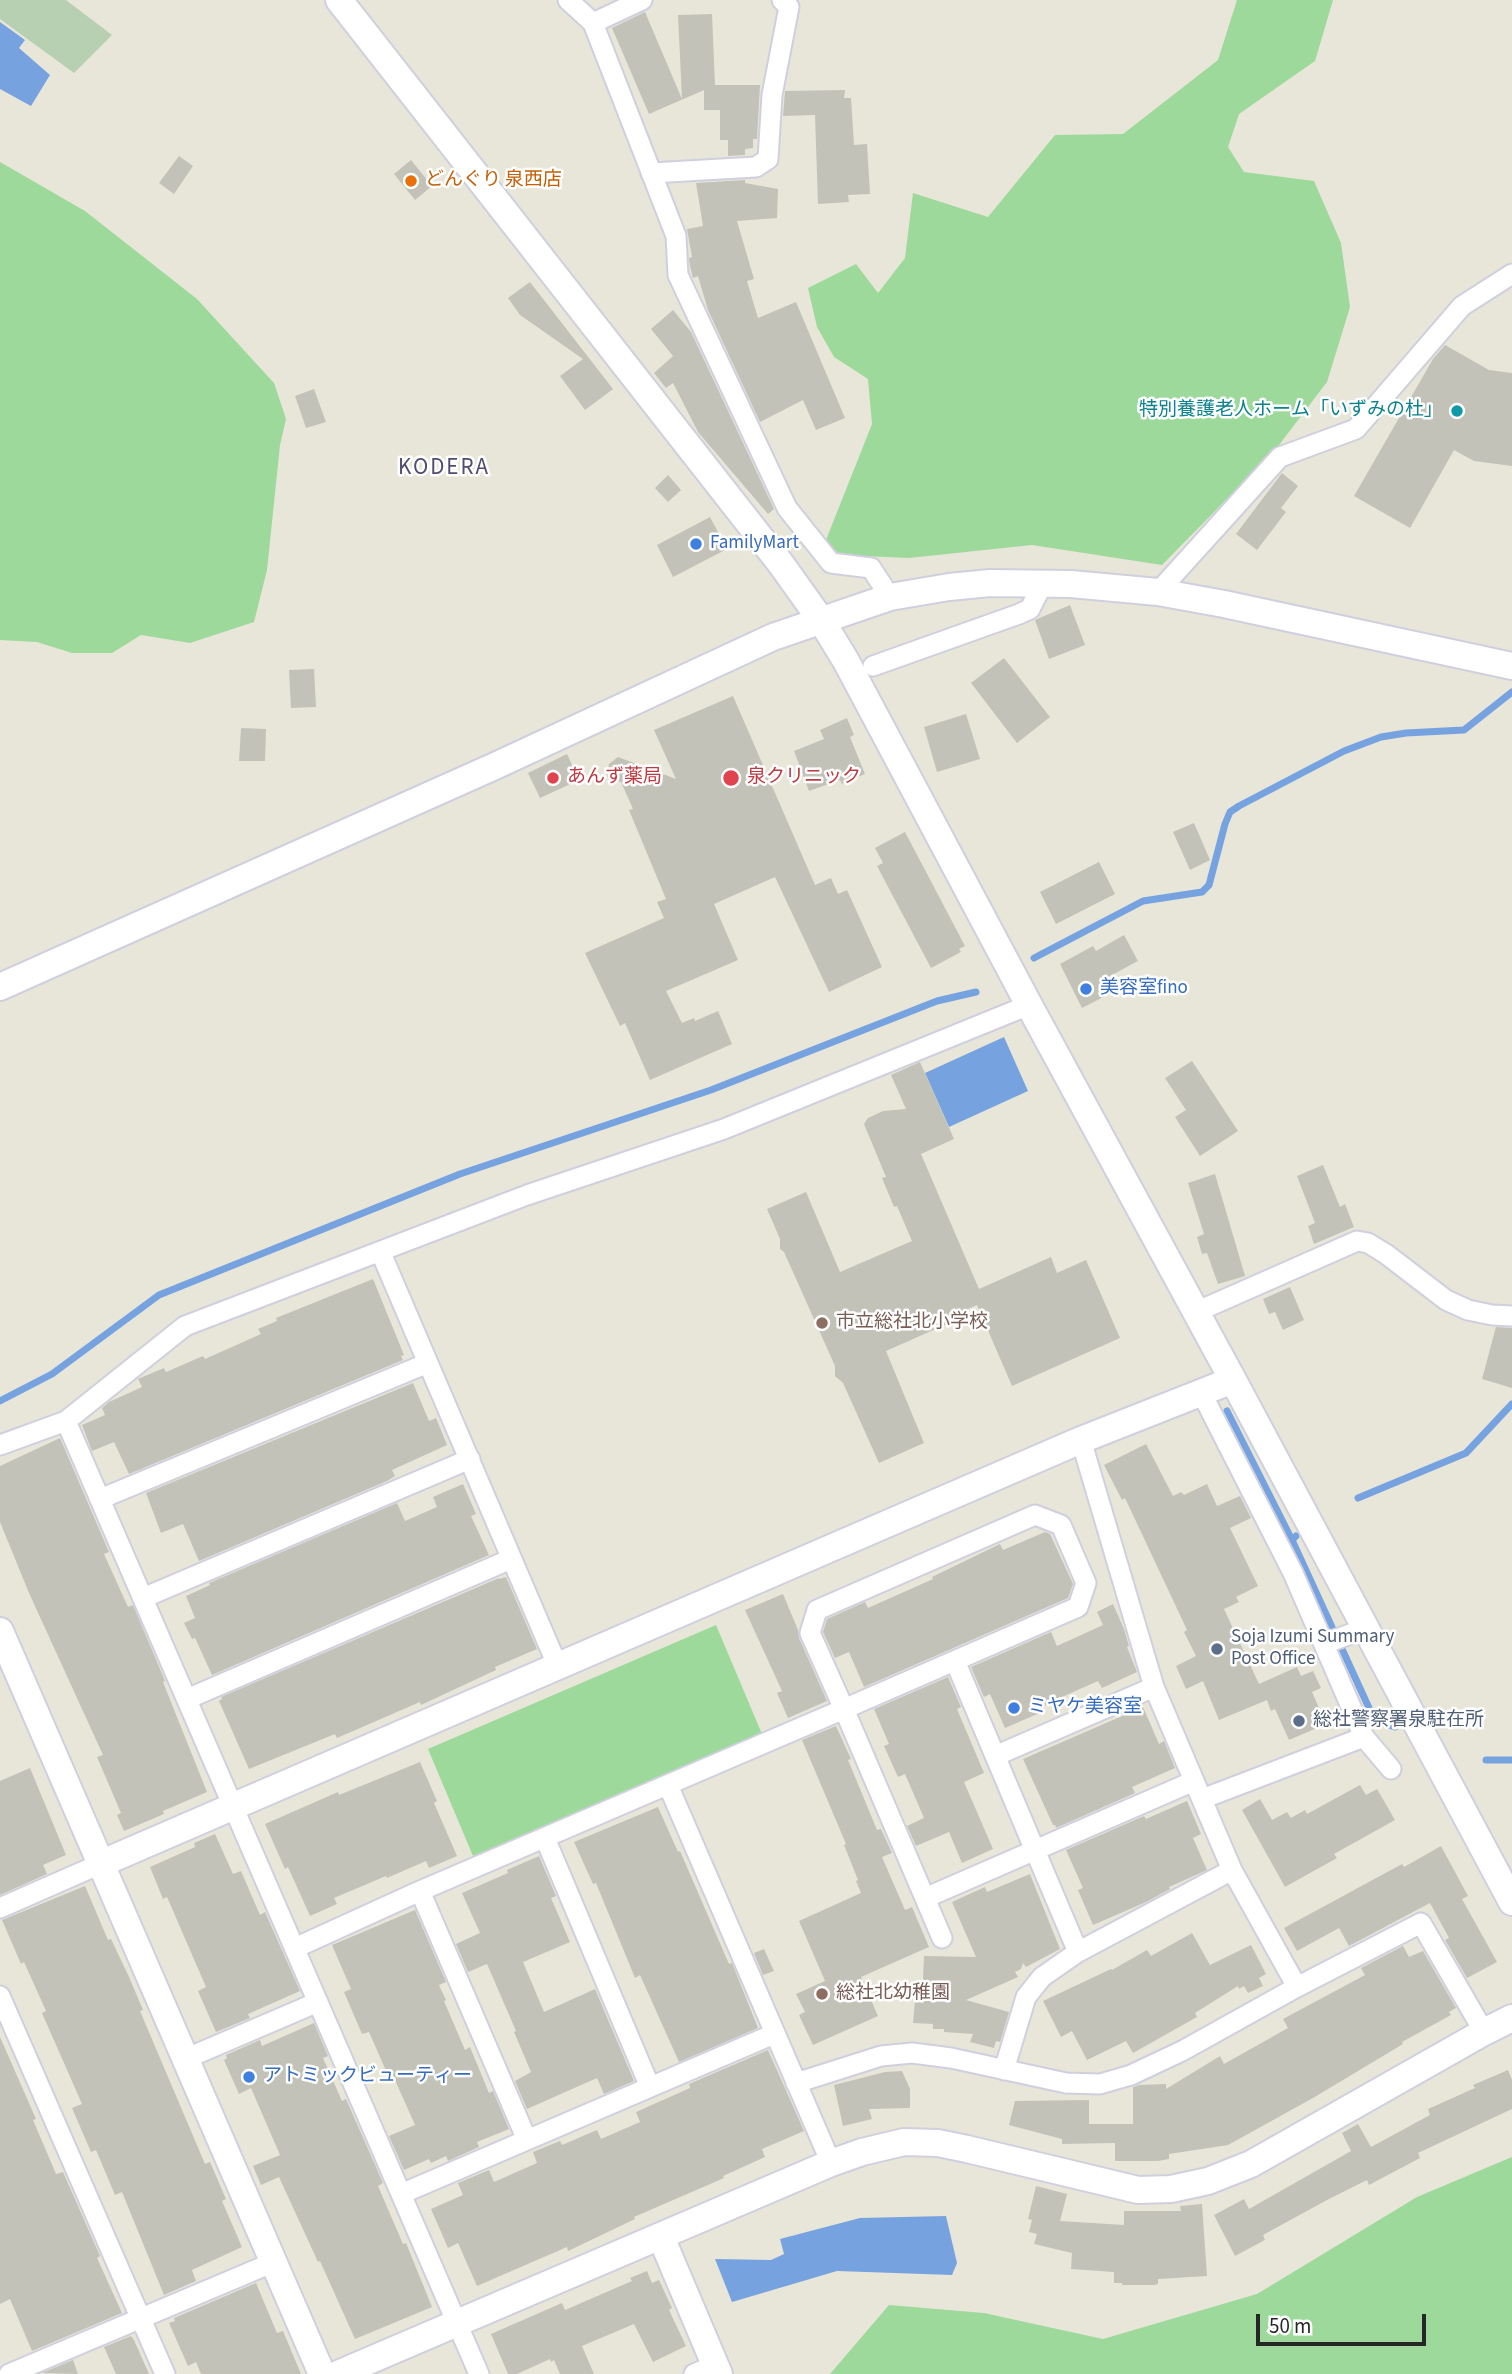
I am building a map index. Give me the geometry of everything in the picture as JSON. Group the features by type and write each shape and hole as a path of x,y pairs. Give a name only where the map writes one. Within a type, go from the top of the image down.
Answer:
{"street":[{"path":"339,0 773,553 821,620 846,661 1233,1380 1342,1638 1364,1737 1391,1769"},
{"path":"568,0 593,23 676,236 678,275 788,508 831,563 871,568 890,597"},
{"path":"593,23 642,0"},
{"path":"651,173 756,167 768,159 772,95 789,7 782,0"},
{"path":"1158,592 1280,457 1356,429 1462,306 1512,274"},
{"path":"0,987 495,766 773,637 890,597 990,583 1043,583 1158,592 1512,666"},
{"path":"873,666 1030,609 1043,583"},
{"path":"0,1445 66,1421 185,1326 527,1195 724,1129 1029,1005"},
{"path":"1196,1312 1357,1241 1368,1243 1386,1254 1446,1300 1468,1310 1512,1316"},
{"path":"381,1253 558,1667"},
{"path":"100,1499 428,1363"},
{"path":"0,1908 1081,1440 1233,1380"},
{"path":"1201,1392 1293,1573 1342,1638 1512,1902"},
{"path":"66,1421 479,2374"},
{"path":"1081,1440 1154,1687 1232,1870 1297,1987"},
{"path":"143,1598 470,1459"},
{"path":"295,1948 420,1891 668,1785 844,1709 955,1661 1078,1607 1086,1583 1061,1525 1035,1515 817,1610 810,1633 844,1709 942,1938"},
{"path":"187,1699 511,1559"},
{"path":"0,1631 322,2374"},
{"path":"955,1661 1078,1952"},
{"path":"995,1756 1154,1687"},
{"path":"925,1898 1035,1850 1198,1790 1364,1737"},
{"path":"668,1785 831,2163"},
{"path":"545,1838 650,2087"},
{"path":"1004,2070 1026,1997 1042,1977 1078,1952 1232,1870"},
{"path":"420,1891 527,2140"},
{"path":"796,2083 858,2062 908,2053 951,2058 1066,2083 1100,2084 1131,2075 1182,2052 1297,1987 1421,1923 1484,2032"},
{"path":"0,1996 165,2374"},
{"path":"185,2059 318,2002"},
{"path":"338,2374 831,2163 904,2142 938,2143 1138,2190 1171,2189 1208,2182 1251,2164 1512,2018"},
{"path":"401,2194 774,2034"},
{"path":"661,2237 709,2371"},
{"path":"0,2365 6,2374 274,2262"}],"green space":[{"path":"0,0 66,0 112,35 74,73 0,19"},
{"path":"1237,0 1333,0 1315,61 1239,114 1228,147 1244,172 1314,181 1341,243 1350,307 1327,382 1276,449 1162,565 1032,545 909,558 839,555 826,540 872,424 868,379 834,357 817,327 808,288 856,264 878,293 905,258 913,193 988,217 1055,135 1123,134 1218,60"},
{"path":"0,162 85,211 197,299 274,383 286,419 280,445 267,570 254,622 190,643 141,635 112,653 72,653 37,642 0,640"},
{"path":"716,1625 762,1734 473,1856 428,1749"},
{"path":"1512,2157 1512,2374 830,2374 889,2305 984,2313 1103,2339 1257,2294 1417,2197"}],"water":[{"path":"0,22 25,40 19,48 50,75 31,106 0,89"},
{"path":"1004,1037 1028,1091 949,1127 925,1073"},
{"path":"946,2216 957,2263 952,2275 837,2271 732,2302 715,2259 771,2260 784,2254 780,2239 860,2218"}],"building":[{"path":"645,12 682,99 678,15 712,14 715,85 760,85 757,139 753,139 753,148 745,149 745,155 728,156 728,140 720,140 720,110 704,110 704,90 649,114 612,28"},
{"path":"845,90 844,98 851,98 854,145 867,144 870,194 848,195 849,202 818,204 815,115 783,116 785,91"},
{"path":"179,156 193,166 174,194 159,183"},
{"path":"411,160 432,186 415,200 394,174"},
{"path":"745,180 745,183 778,189 777,218 737,221 754,279 747,281 758,318 796,302 845,418 816,430 803,400 760,422 708,310 698,276 693,278 687,229 703,226 696,183"},
{"path":"530,282 613,389 585,410 560,376 583,359 520,315 508,298"},
{"path":"673,310 691,332 774,509 768,514 698,432 673,383 666,388 654,373 673,356 651,329"},
{"name":"特別養護老人ホーム「いずみの杜」","path":"1445,345 1489,370 1512,373 1512,466 1474,461 1454,450 1410,528 1354,496 1433,359"},
{"path":"314,389 326,422 306,428 295,396"},
{"path":"1282,473 1298,486 1281,508 1286,512 1257,550 1236,534"},
{"path":"668,475 681,490 668,502 655,488"},
{"path":"710,517 727,549 673,577 657,545"},
{"path":"1070,605 1085,645 1049,659 1035,620"},
{"path":"1004,658 1050,717 1017,743 971,683"},
{"path":"314,669 316,707 291,708 289,670"},
{"path":"733,696 815,885 831,878 838,894 847,890 882,967 829,992 775,877 714,904 738,960 666,991 682,1023 694,1018 695,1021 718,1011 732,1044 650,1080 625,1023 620,1026 585,953 664,918 657,902 666,899 629,810 633,809 621,782 607,777 609,764 618,757 676,779 654,730"},
{"path":"966,714 980,759 937,772 924,727"},
{"path":"847,718 854,735 850,737 865,774 842,784 840,780 809,791 794,751 824,739 820,730"},
{"path":"241,728 266,729 265,761 239,761"},
{"path":"567,754 579,780 540,798 528,773"},
{"path":"1194,823 1210,860 1190,870 1173,832"},
{"path":"905,832 965,946 959,949 961,952 931,968 877,866 883,863 875,848"},
{"path":"1099,862 1115,894 1056,924 1040,892"},
{"path":"1124,935 1138,961 1108,977 1115,991 1082,1008 1060,964 1093,946 1096,951"},
{"path":"1192,1061 1238,1131 1200,1156 1175,1117 1186,1110 1165,1078"},
{"path":"920,1062 954,1139 921,1154 979,1289 1051,1257 1057,1273 1086,1260 1120,1338 1012,1386 977,1305 945,1319 947,1324 886,1351 924,1443 879,1463 843,1383 835,1376 835,1366 784,1252 780,1249 780,1239 767,1209 806,1192 840,1272 912,1241 882,1178 886,1177 864,1124 868,1118 883,1111 906,1109 891,1075"},
{"path":"1323,1165 1340,1207 1345,1204 1354,1227 1314,1244 1308,1226 1315,1223 1297,1176"},
{"path":"1215,1174 1245,1276 1218,1284 1207,1253 1202,1254 1197,1237 1204,1234 1188,1183"},
{"path":"373,1279 404,1355 401,1356 403,1360 129,1474 114,1442 92,1451 82,1425 105,1415 102,1408 109,1402 142,1387 138,1379 164,1368 166,1372 203,1356 205,1359 261,1334 258,1329 277,1321 276,1318"},
{"path":"1290,1287 1304,1320 1283,1330 1275,1312 1269,1314 1263,1299"},
{"path":"1496,1327 1512,1328 1512,1388 1482,1379"},
{"path":"413,1383 429,1421 436,1418 447,1445 392,1470 395,1476 387,1481 199,1561 183,1524 161,1533 146,1493"},
{"path":"60,1438 109,1552 104,1554 128,1607 133,1605 207,1792 124,1831 117,1815 121,1813 97,1757 103,1755 29,1593 0,1522 0,1466"},
{"path":"1146,1444 1173,1496 1181,1492 1184,1495 1207,1484 1217,1506 1240,1496 1251,1518 1230,1528 1258,1586 1236,1597 1239,1602 1224,1609 1259,1684 1297,1667 1301,1676 1313,1671 1321,1688 1312,1692 1326,1724 1289,1740 1275,1709 1271,1711 1267,1700 1219,1720 1203,1681 1186,1689 1176,1666 1196,1656 1184,1632 1187,1630 1125,1498 1122,1500 1104,1465"},
{"path":"463,1484 476,1514 471,1516 489,1555 212,1675 195,1638 192,1639 184,1623 195,1618 186,1596 210,1585 209,1583 397,1503 405,1521 437,1507 433,1497"},
{"path":"1045,1532 1050,1534 1073,1584 1068,1598 864,1687 849,1652 835,1658 823,1632 827,1619 865,1602 868,1608 933,1579 932,1577 1000,1544 1003,1550"},
{"path":"506,1577 537,1649 421,1705 420,1702 337,1738 335,1734 249,1769 219,1701 221,1697"},
{"path":"783,1594 827,1701 788,1718 777,1693 782,1691 745,1610"},
{"path":"1113,1604 1137,1672 1102,1688 1098,1681 1053,1701 1041,1708 1042,1712 1005,1728 990,1694 984,1697 971,1667 1051,1632 1057,1646 1103,1625 1097,1612"},
{"path":"948,1677 961,1707 957,1709 984,1773 964,1782 993,1849 962,1863 949,1832 916,1846 907,1826 924,1818 905,1774 898,1777 884,1746 889,1744 874,1709"},
{"path":"1143,1707 1159,1744 1164,1741 1175,1768 1132,1787 1135,1793 1056,1828 1023,1759"},
{"path":"836,1726 877,1830 881,1829 892,1853 882,1857 905,1910 912,1907 929,1947 861,1977 878,2016 813,2045 799,2015 805,2012 796,1994 825,1981 799,1921 861,1893 844,1845 846,1844 802,1740"},
{"path":"420,1762 457,1856 429,1868 426,1861 387,1878 386,1876 334,1898 337,1904 310,1916 265,1824 338,1792 339,1795"},
{"path":"30,1768 66,1855 43,1865 47,1874 0,1895 0,1781"},
{"path":"1360,1785 1366,1795 1377,1789 1395,1820 1334,1854 1337,1858 1285,1887 1242,1810 1260,1799 1272,1820 1287,1812 1291,1818 1305,1810 1307,1814"},
{"path":"1187,1801 1201,1834 1193,1838 1207,1870 1169,1887 1170,1889 1146,1902 1093,1925 1078,1890 1083,1888 1066,1850 1144,1816 1146,1819"},
{"path":"658,1807 729,1964 732,1963 758,2028 679,2062 640,1975 635,1978 596,1883 593,1884 574,1842"},
{"path":"215,1834 233,1874 241,1871 260,1915 265,1912 300,1991 248,2014 250,2018 216,2032 198,1991 206,1987 167,1897 163,1899 150,1867 195,1847 194,1843"},
{"path":"1441,1846 1468,1896 1462,1899 1497,1962 1467,1978 1445,1940 1449,1938 1430,1903 1349,1946 1339,1928 1297,1951 1284,1928 1402,1864 1404,1867"},
{"path":"539,1856 556,1896 551,1898 570,1942 523,1962 544,2012 595,1989 634,2081 604,2094 597,2078 527,2109 515,2081 531,2072 514,2032 516,2031 487,1964 468,1972 456,1944 480,1933 462,1893"},
{"path":"1030,1874 1060,1949 1026,1967 1023,1963 1021,1969 1015,1972 1018,1977 966,2000 1009,2012 1000,2042 996,2041 994,2048 970,2042 973,2034 944,2032 944,2029 933,2029 933,2024 913,2023 915,2001 922,2002 924,1956 976,1957 952,1902 985,1887 987,1892"},
{"path":"85,1886 108,1940 111,1939 129,1977 143,2010 140,2011 205,2164 210,2162 226,2199 222,2201 242,2247 192,2270 196,2281 164,2295 122,2192 115,2195 96,2150 91,2152 72,2108 82,2104 42,2013 46,2011 2,1920"},
{"path":"415,1910 446,1982 439,1985 465,2050 470,2047 489,2093 493,2091 509,2129 477,2142 479,2147 448,2161 446,2156 431,2163 429,2159 404,2170 389,2136 415,2125 391,2071 387,2073 369,2032 362,2034 344,1992 351,1989 332,1945"},
{"path":"1192,1933 1210,1965 1251,1945 1266,1974 1259,1978 1263,1986 1248,1993 1244,1986 1239,1989 1238,1986 1195,2013 1197,2017 1133,2053 1126,2041 1087,2060 1072,2031 1061,2037 1043,2001 1112,1970 1147,1950 1151,1956"},
{"path":"1403,1946 1409,1957 1423,1951 1456,2008 1449,2012 1451,2015 1402,2042 1403,2044 1313,2098 1228,2145 1169,2154 1169,2159 1158,2161 1115,2161 1115,2143 1062,2144 1062,2139 1009,2125 1015,2101 1089,2100 1089,2124 1133,2124 1133,2087 1166,2084 1166,2089 1220,2056 1224,2064 1288,2028 1283,2019 1365,1975 1361,1968"},
{"path":"764,1949 774,1971 763,1975 754,1953"},
{"path":"314,2023 328,2056 323,2058 342,2101 346,2099 383,2183 378,2186 403,2244 406,2243 432,2307 355,2339 279,2177 261,2185 253,2166 280,2155 251,2088 239,2094 224,2060 226,2055 260,2040 262,2046"},
{"path":"0,2037 36,2119 33,2120 56,2174 63,2172 122,2313 32,2351 10,2299 0,2304"},
{"path":"768,2050 804,2131 762,2149 765,2157 634,2217 635,2219 568,2251 567,2247 477,2286 458,2243 448,2248 431,2209 463,2195 458,2183 489,2170 494,2182 537,2163 533,2152 560,2141 562,2145 597,2130 601,2139 640,2122 636,2112 690,2088 689,2084"},
{"path":"1508,2070 1512,2080 1512,2109 1418,2153 1420,2158 1369,2185 1367,2180 1327,2200 1263,2235 1265,2240 1235,2256 1214,2215 1244,2199 1249,2209 1351,2151 1342,2133 1358,2124 1371,2147 1430,2115 1428,2109"},
{"path":"902,2071 910,2089 910,2108 869,2109 872,2119 843,2126 834,2085 885,2072"},
{"path":"1036,2186 1067,2194 1060,2221 1124,2225 1124,2211 1181,2211 1180,2206 1202,2204 1207,2276 1158,2279 1158,2284 1154,2285 1122,2285 1114,2283 1114,2272 1071,2269 1072,2253 1034,2244 1037,2234 1029,2232 1032,2220 1028,2219"},
{"path":"647,2271 652,2283 659,2280 672,2308 669,2310 686,2346 653,2362 634,2324 582,2346 594,2374 560,2374 554,2360 551,2362 550,2359 517,2374 508,2374 491,2334 562,2303 565,2310 632,2281 630,2278"},
{"path":"256,2283 277,2333 283,2331 301,2374 201,2374 196,2362 188,2366 169,2323 175,2321 174,2318"},
{"path":"131,2336 149,2374 116,2374 104,2347"},
{"path":"73,2360 78,2374 42,2373"}],"waterway":[{"path":"1034,958 1143,901 1202,892 1209,885 1230,812 1239,806 1344,751 1381,737 1464,730 1512,692"},
{"path":"0,1401 52,1374 159,1295 460,1174 711,1090 937,1001 976,992"},
{"path":"1358,1498 1466,1453 1512,1404"},
{"path":"1227,1411 1292,1540 1296,1536"},
{"path":"1292,1540 1375,1721 1395,1727"},
{"path":"1486,1760 1512,1760"}],"place":[{"name":"どんぐり 泉西店","path":"411,181"},
{"name":"特別養護老人ホーム「いずみの杜」","path":"1457,411"},
{"name":"FamilyMart","path":"696,544"},
{"name":"あんず薬局","path":"553,778"},
{"name":"泉クリニック","path":"731,778"},
{"name":"美容室fino","path":"1086,989"},
{"name":"市立総社北小学校","path":"822,1323"},
{"name":"Soja Izumi Summary Post Office","path":"1217,1649"},
{"name":"ミヤケ美容室","path":"1014,1708"},
{"name":"総社警察署泉駐在所","path":"1299,1721"},
{"name":"総社北幼稚園","path":"822,1994"},
{"name":"アトミックビューティー","path":"249,2077"}],"district":[{"name":"KODERA","path":"444,469"}]}
